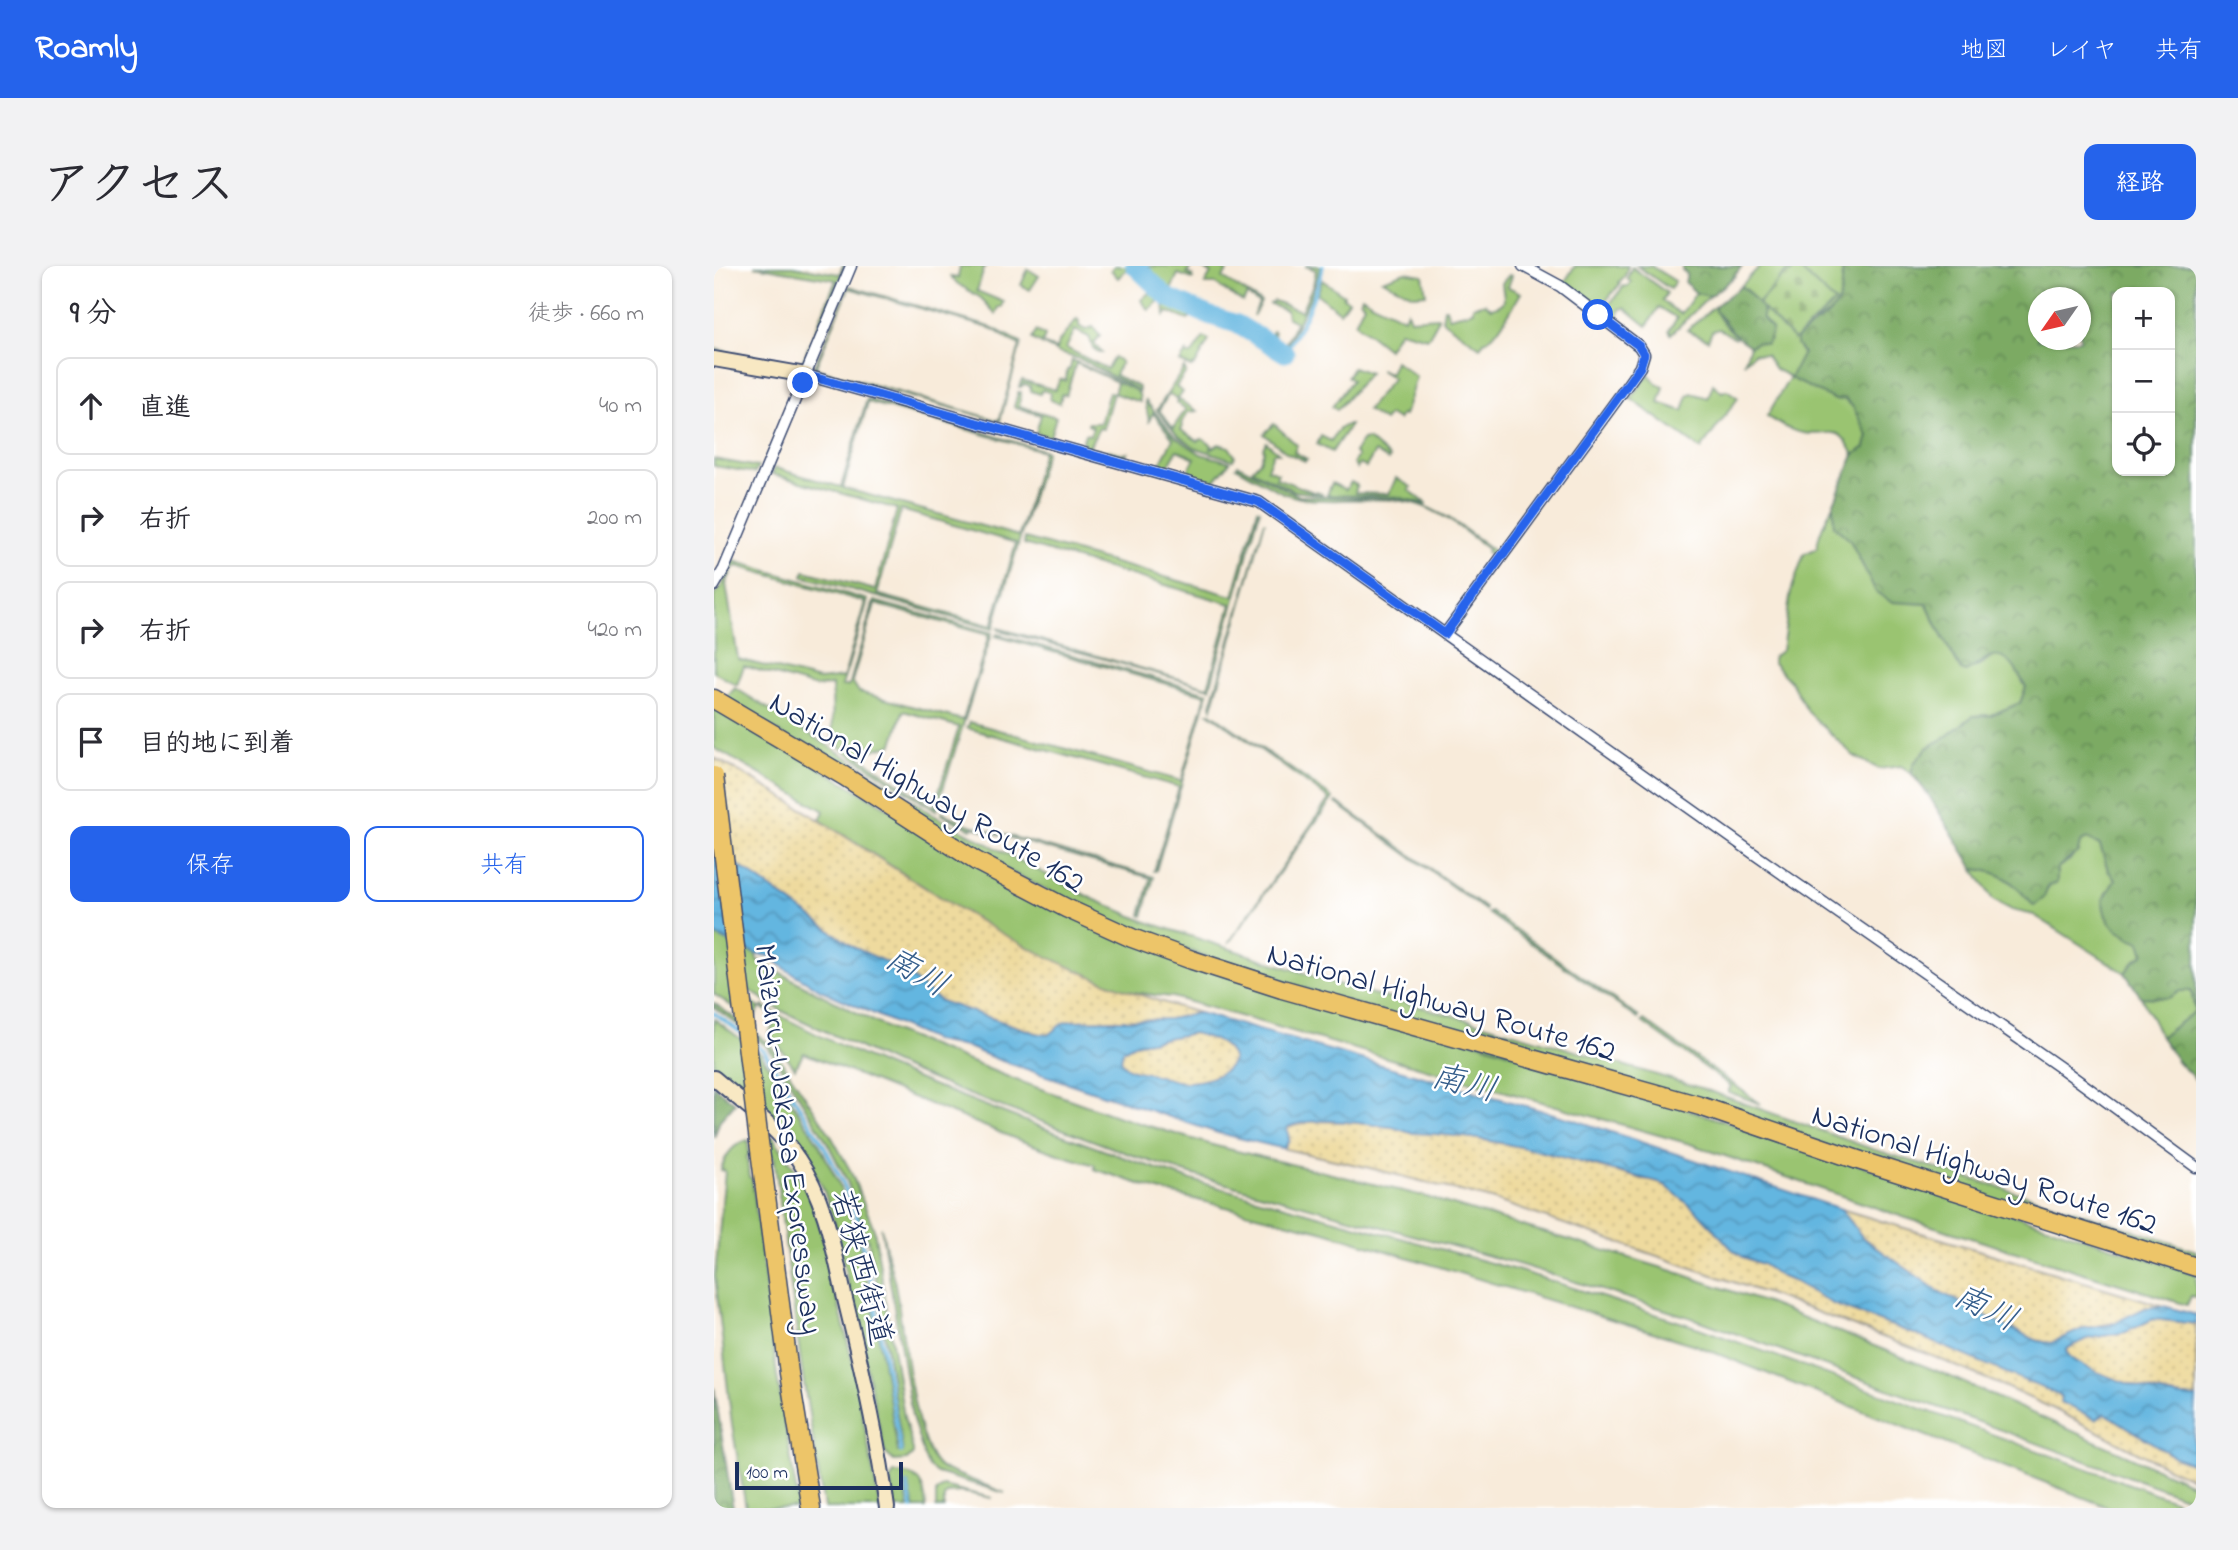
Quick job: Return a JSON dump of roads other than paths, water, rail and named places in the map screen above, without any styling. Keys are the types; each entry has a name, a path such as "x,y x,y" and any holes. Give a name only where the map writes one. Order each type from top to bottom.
{"highway":[{"name":"National Highway Route 162","path":"714,699 832,769 985,866 1066,908 1141,942 1282,989 1700,1106 1861,1161 2196,1267"},
{"name":"Maizuru-Wakasa Expressway","path":"714,776 789,1373 811,1508"}],"street":[{"path":"714,586 724,569 851,266"},
{"path":"1445,634 1621,394 1640,367 1644,354 1639,346 1560,286 1523,266"},
{"path":"714,359 806,375 1259,502 2196,1167"},
{"name":"若狭西街道","path":"714,1078 779,1132 815,1189 828,1226 859,1358 887,1508"}],"water":[{"path":"714,848 855,948 901,969 940,1001 1035,1033 1048,1035 1063,1023 1071,1021 1169,1019 1199,1013 1575,1120 1841,1209 1863,1238 1938,1291 2038,1341 2051,1343 2085,1328 2110,1325 2145,1308 2164,1306 2196,1315 2196,1324 2153,1319 2126,1332 2086,1339 2068,1348 2066,1352 2084,1365 2129,1384 2168,1395 2196,1398 2196,1465 2175,1457 2105,1413 2096,1419 2060,1402 2061,1396 1917,1335 1833,1304 1762,1264 1743,1257 1732,1249 1698,1212 1658,1182 1505,1144 1474,1138 1412,1133 1353,1122 1315,1121 1290,1126 1287,1128 1289,1140 1284,1148 1218,1133 970,1048 935,1041 821,990 769,956 756,954 714,935","holes":["1193,1033 1223,1045 1231,1054 1233,1060 1230,1066 1220,1074 1186,1082 1132,1070 1125,1066 1121,1059 1123,1050 1134,1044"]}],"waterway":[{"path":"1135,266 1167,297 1237,324 1285,353"},
{"path":"1285,353 1307,311 1323,266"},
{"path":"714,1013 740,1032"},
{"path":"754,1043 764,1051 822,1142 857,1218 870,1274 901,1452"},
{"path":"907,1484 912,1508"}],"water label":[{"name":"南川","path":"918,970"},
{"name":"南川","path":"1465,1081"},
{"name":"南川","path":"1987,1306"}]}
